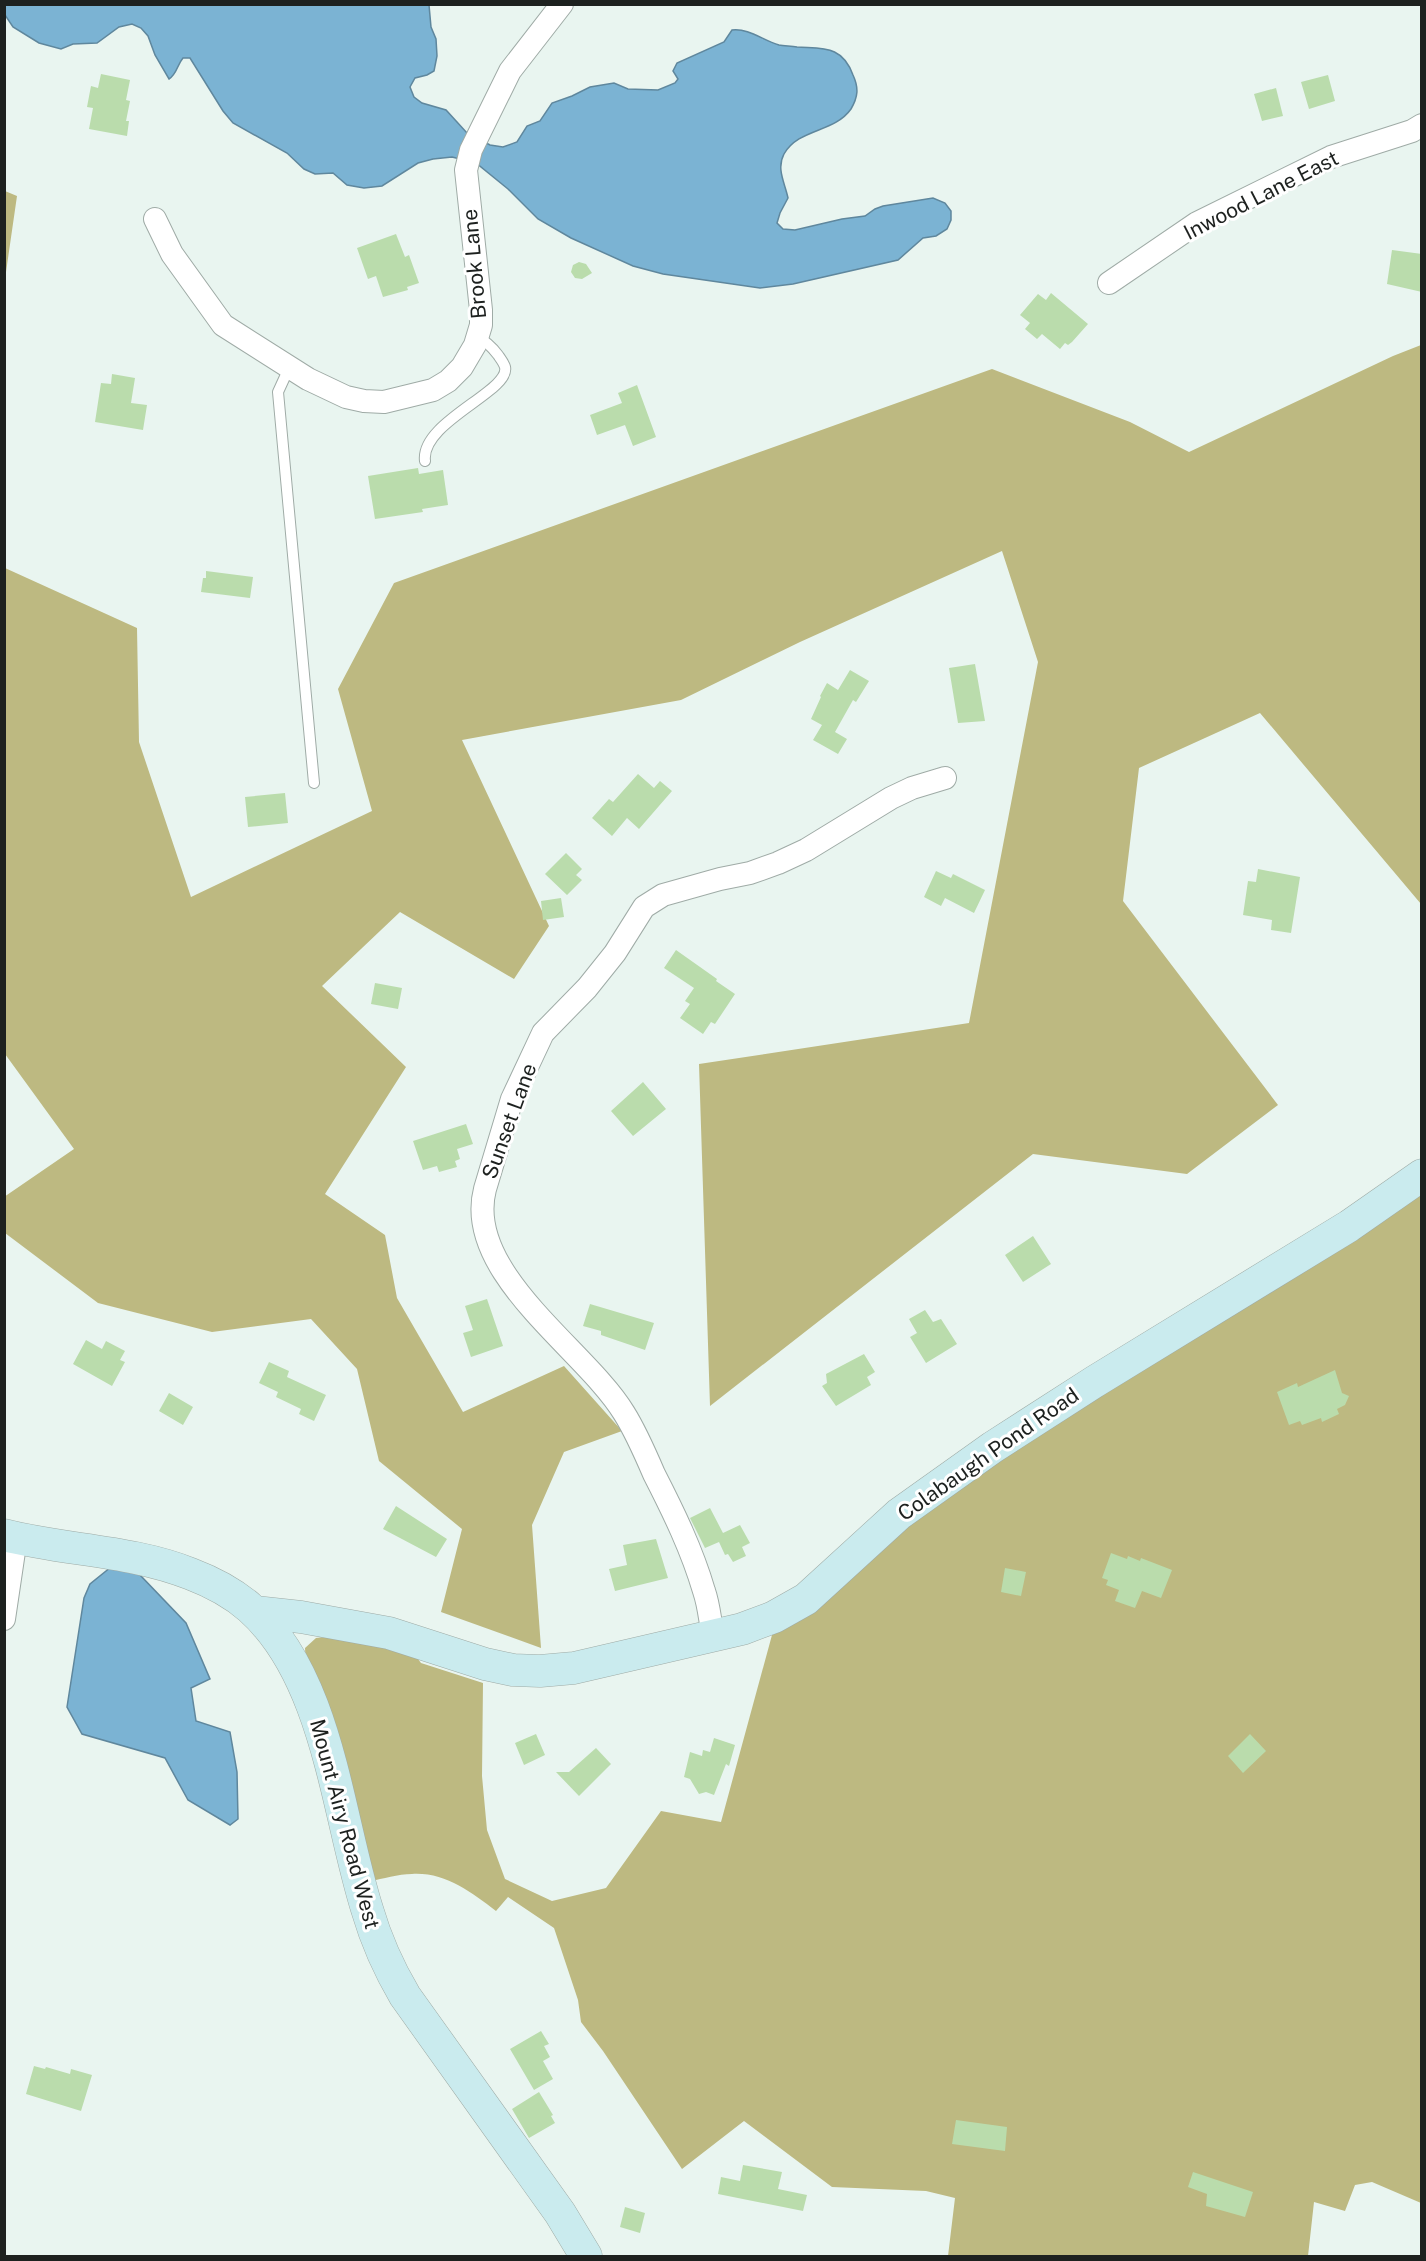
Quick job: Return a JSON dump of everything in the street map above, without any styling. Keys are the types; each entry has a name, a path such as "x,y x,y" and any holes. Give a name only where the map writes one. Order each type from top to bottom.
{"street":[{"name":"Brook Lane","path":"155,219 172,254 223,325 289,368 346,397 364,401 384,402 433,390 448,381 462,367 475,345 482,310 466,170 471,150 510,71 562,4"},
{"name":"Inwood Lane East","path":"1109,283 1197,223 1331,157 1412,131 1422,125"},
{"name":"Sunset Lane","path":"713,1635 705,1592 688,1547 630,1424 613,1397 527,1303 507,1276 486,1233 482,1202 485,1189 512,1098 543,1033 587,988 608,962 644,907 663,895 750,873 778,863 806,850 891,798 912,788 945,778"},
{"name":"Colabaugh Pond Road","path":"255,1612 301,1617 379,1631 444,1649 485,1664 513,1670 540,1671 574,1668 742,1629 774,1617 806,1599 899,1514 967,1465 1094,1382 1348,1226 1422,1175"},
{"name":"Mount Airy Road West","path":"10,1537 113,1552 170,1566 226,1590 255,1612 285,1648 308,1694 321,1731 367,1910 390,1968 405,1996 553,2203 586,2256"},
{"path":"4,1619 10,1537"}],"lane":[{"path":"424,461 427,446 446,423 487,393 504,373 505,367 494,349 477,337"},
{"path":"289,368 278,392 314,783"}],"shaded area":[{"path":"5,191 17,196 5,279"},
{"path":"1421,345 1421,904 1260,713 1139,768 1123,901 1278,1105 1187,1174 1033,1154 710,1406 699,1064 969,1023 1038,662 1002,551 800,642 681,700 462,740 549,926 514,979 400,912 322,986 406,1067 325,1194 385,1235 397,1298 463,1412 564,1366 622,1431 564,1452 532,1525 541,1648 441,1612 462,1529 379,1461 357,1369 311,1319 212,1332 98,1303 5,1233 4,1197 74,1149 5,1054 5,568 137,628 139,742 191,897 372,811 338,689 394,583 992,369 1130,422 1189,452"},
{"path":"1421,1190 1421,2203 1372,2182 1355,2185 1345,2211 1314,2202 1308,2256 948,2256 955,2198 926,2191 832,2187 744,2121 682,2169 581,2022 578,2000 554,1928 508,1897 496,1911 467,1890 436,1876 407,1874 370,1881 306,1666 305,1648 316,1638 340,1635 412,1651 421,1663 483,1683 482,1776 487,1830 505,1879 552,1901 606,1888 661,1811 721,1822 772,1635 788,1625 873,1551 983,1465"}],"water":[{"path":"5,4 429,5 437,56 434,71 415,78 410,87 414,97 422,103 446,110 467,133 490,145 503,147 517,142 527,126 540,121 552,103 590,87 614,83 628,89 658,90 675,83 678,79 673,71 677,63 724,42 732,30 750,33 779,45 823,49 837,53 849,65 856,84 855,100 844,117 798,139 784,154 781,171 788,198 777,223 783,229 795,230 865,216 883,206 933,198 945,203 951,211 951,220 947,229 936,236 923,238 898,260 793,284 760,288 663,274 633,266 571,238 538,219 508,189 476,163 452,157 433,159 418,163 382,186 364,188 347,185 333,173 315,174 304,169 287,153 233,123 190,58 183,58 174,75 169,79 155,55 148,36 141,28 132,24 119,27 97,43 73,44 61,49 39,43 13,27 5,15"},
{"path":"111,1567 139,1574 186,1623 210,1679 191,1688 196,1721 230,1732 237,1772 238,1819 230,1825 188,1800 165,1758 82,1734 67,1707 84,1598 90,1584"}],"building":[{"path":"101,74 130,80 126,100 130,101 126,121 129,121 127,136 89,129 93,108 87,107 91,86 98,88"},
{"path":"1328,75 1335,101 1309,109 1301,82"},
{"path":"1276,88 1283,116 1262,121 1254,94"},
{"path":"396,234 405,257 409,255 419,283 407,287 408,290 383,297 376,276 368,279 357,248"},
{"path":"1392,250 1422,254 1422,292 1387,284"},
{"path":"579,262 586,264 592,273 582,279 575,278 571,272 573,265"},
{"path":"1051,293 1088,324 1072,342 1068,345 1065,343 1060,349 1042,334 1037,339 1025,329 1030,323 1020,315 1038,294 1046,300"},
{"path":"112,374 135,378 131,403 147,405 143,430 95,422 101,383 111,384"},
{"path":"637,385 656,437 633,446 625,425 597,435 590,415 622,403 618,393"},
{"path":"418,468 419,474 443,470 448,505 422,509 423,512 375,519 368,476"},
{"path":"206,571 253,577 250,598 201,592"},
{"path":"975,664 985,721 958,723 949,668"},
{"path":"850,670 869,681 856,702 853,700 835,732 847,739 838,754 813,740 822,725 811,719 827,683 838,690"},
{"path":"638,774 654,788 660,781 672,791 639,829 627,818 612,836 592,818 609,799 613,802"},
{"path":"285,793 288,823 248,827 245,797"},
{"path":"566,853 582,869 576,875 582,880 567,895 545,874"},
{"path":"1258,869 1300,877 1291,933 1271,930 1272,920 1243,915 1248,881 1256,882"},
{"path":"936,871 951,878 953,874 985,890 974,913 945,898 941,906 924,897"},
{"path":"561,898 564,917 543,920 541,901"},
{"path":"676,950 735,994 715,1024 711,1022 703,1034 680,1018 690,1004 685,1001 694,988 664,968"},
{"path":"375,983 402,988 398,1009 371,1004"},
{"path":"643,1082 666,1109 633,1136 611,1111"},
{"path":"466,1124 473,1144 457,1149 460,1159 455,1161 457,1167 439,1172 437,1166 423,1170 413,1141"},
{"path":"1033,1236 1051,1264 1023,1282 1005,1255"},
{"path":"487,1299 503,1346 471,1357 463,1333 473,1330 465,1306"},
{"path":"590,1304 654,1323 645,1350 601,1335 601,1331 583,1326"},
{"path":"925,1310 933,1322 941,1319 957,1344 926,1363 910,1337 917,1333 909,1319"},
{"path":"86,1340 102,1349 106,1341 125,1351 120,1360 125,1362 112,1386 73,1364"},
{"path":"864,1354 875,1372 867,1377 871,1385 836,1406 822,1386 827,1383 826,1374"},
{"path":"269,1362 289,1371 287,1377 326,1395 314,1421 299,1414 301,1409 276,1397 278,1392 259,1383"},
{"path":"1335,1370 1342,1393 1349,1396 1345,1405 1337,1409 1339,1414 1322,1422 1321,1418 1302,1425 1300,1421 1289,1425 1277,1392 1297,1383 1298,1387"},
{"path":"169,1393 193,1407 183,1425 159,1411"},
{"path":"396,1506 447,1539 436,1557 383,1529"},
{"path":"710,1508 723,1533 740,1525 750,1543 742,1547 746,1556 733,1562 728,1554 725,1555 719,1542 705,1548 690,1518"},
{"path":"656,1539 668,1578 615,1591 609,1569 627,1565 623,1545"},
{"path":"1111,1553 1127,1559 1128,1556 1140,1561 1141,1558 1172,1570 1161,1598 1142,1591 1135,1608 1115,1601 1119,1590 1106,1585 1108,1580 1102,1578"},
{"path":"1005,1568 1026,1572 1021,1596 1001,1592"},
{"path":"536,1734 545,1755 524,1765 515,1743"},
{"path":"1250,1734 1266,1751 1243,1773 1228,1756"},
{"path":"714,1738 735,1745 729,1766 726,1764 714,1795 706,1792 699,1794 690,1779 684,1777 690,1752 702,1756 703,1750 710,1752"},
{"path":"596,1748 611,1764 579,1796 556,1772 569,1772"},
{"path":"541,2031 549,2044 544,2046 550,2057 543,2061 553,2079 534,2090 510,2049"},
{"path":"34,2066 70,2074 71,2069 92,2075 81,2111 26,2094"},
{"path":"539,2092 553,2115 551,2116 555,2123 529,2138 512,2109"},
{"path":"956,2120 1007,2127 1005,2151 952,2144"},
{"path":"743,2165 782,2172 778,2189 807,2195 803,2211 718,2194 721,2177 740,2181"},
{"path":"1193,2172 1253,2192 1245,2217 1206,2206 1207,2194 1188,2187"},
{"path":"625,2207 645,2213 640,2233 620,2227"}]}
